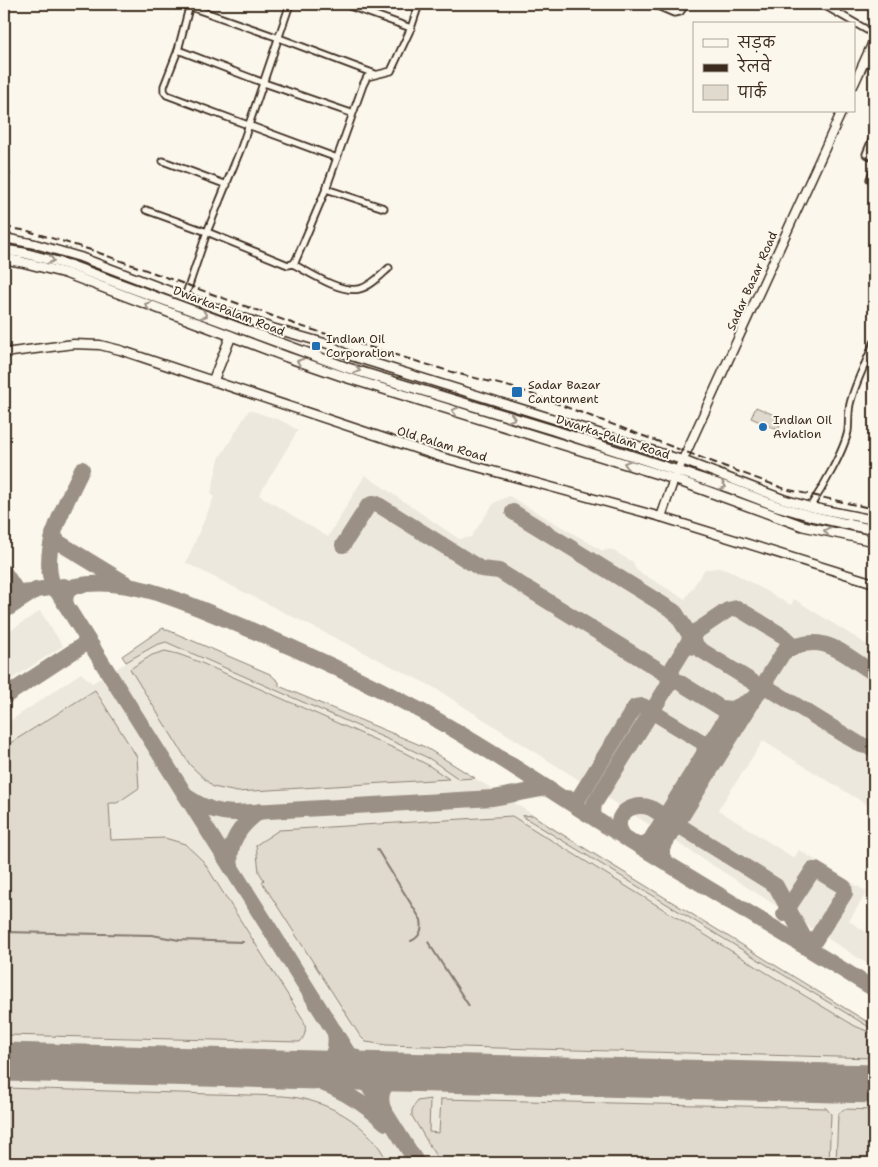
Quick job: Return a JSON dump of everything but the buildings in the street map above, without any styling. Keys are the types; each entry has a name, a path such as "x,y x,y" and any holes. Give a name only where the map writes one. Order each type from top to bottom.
{"main road":[{"name":"Dwarka-Palam Road","path":"4,250 24,253 69,265 348,368 553,430 675,475"},
{"name":"Dwarka-Palam Road","path":"4,259 65,273 346,377 675,475 730,488 810,516 874,530"},
{"path":"213,381 231,336"},
{"path":"675,475 803,526 874,541"}],"street":[{"path":"182,4 376,75"},
{"path":"185,297 207,232 227,185 264,83 290,4"},
{"path":"344,4 411,28"},
{"path":"293,264 326,189 351,113 367,77 391,71 420,4"},
{"path":"653,4 674,13 680,12 686,4"},
{"path":"822,4 853,22"},
{"path":"190,6 178,50 164,86 164,91 167,95 337,158"},
{"path":"856,24 874,34"},
{"path":"856,80 874,40"},
{"path":"178,50 264,83 351,113"},
{"name":"Sadar Bazar Road","path":"661,517 675,475 842,112"},
{"path":"874,135 866,154 874,157"},
{"path":"163,161 227,185"},
{"path":"874,169 870,179 874,180"},
{"path":"326,189 384,208"},
{"path":"146,210 207,232 288,265 293,264 327,282 346,288 359,289 366,286 389,268"},
{"path":"4,238 35,244 80,257 272,328 328,344 348,355 682,460 783,499 810,507 874,520"},
{"path":"810,507 844,442 848,430 850,406 859,377 874,343"},
{"name":"Old Palam Road","path":"4,353 74,344 100,345 120,350 441,456 661,517 874,583"}],"shaded area":[{"path":"249,410 280,420 298,430 259,495 328,537 365,475 459,539 471,537 494,503 509,496 603,551 610,549 633,562 636,570 685,599 705,569 719,568 732,572 791,605 794,599 874,649 874,809 763,741 718,810 794,858 799,850 867,892 849,921 874,937 874,968 433,687 186,563 214,497 211,493 219,459"},
{"path":"40,611 63,646 4,684 4,635"},
{"path":"163,628 270,674 279,682 279,686 425,747 728,937 869,1022 874,1022 874,1163 4,1163 4,725 81,673 92,683 126,663 122,656"}],"green space":[{"path":"756,407 783,419 778,430 751,418"},
{"path":"163,628 270,674 279,682 279,686 425,747 475,778 459,779 430,759 412,750 166,642 156,645 126,662 122,656"},
{"path":"165,651 197,661 405,753 449,779 237,792 213,787 190,765 130,669 152,655"},
{"path":"95,690 137,757 139,788 117,803 109,803 111,840 165,838 185,844 203,861 303,1019 305,1031 304,1037 300,1042 4,1035 4,747"},
{"path":"533,815 874,1026 874,1030 522,816"},
{"path":"512,816 855,1026 874,1034 874,1058 386,1045 366,1042 360,1036 262,882 264,880 259,872 256,845 279,830"},
{"path":"4,1088 299,1098 330,1108 358,1125 370,1136 388,1163 4,1163"},
{"path":"430,1099 429,1132 439,1133 441,1099 826,1108 831,1114 829,1163 440,1163 412,1116 412,1110 417,1101"},
{"path":"844,1109 874,1110 874,1163 836,1163 838,1114"}],"waterway":[{"path":"377,849 421,920 422,927 420,933 411,941"},
{"path":"4,932 152,935 179,940 243,942"},
{"path":"428,942 469,1006"}],"taxiway":[{"path":"82,469 52,539 49,569 52,583 417,1163"},
{"path":"343,545 368,506 377,504 481,569 499,571 721,708 732,709"},
{"path":"513,512 675,612 698,648"},
{"path":"53,534 58,542 127,584"},
{"path":"4,572 18,593 32,592"},
{"path":"66,605 65,599 67,594 75,586 115,584 135,587 195,606 328,664 398,699 473,741 626,838 874,989"},
{"path":"4,611 36,590 64,586"},
{"path":"596,819 593,813 594,804 667,687 673,667 694,633 728,610 737,608 785,637 789,641 788,645 755,698 731,710 650,841 642,845 635,843"},
{"path":"784,652 810,643 821,644 841,652 874,673"},
{"path":"4,697 83,645 88,644 93,647"},
{"path":"687,646 696,647 756,684 768,688 861,745 874,748"},
{"path":"666,862 662,857 662,848 755,698"},
{"path":"564,798 576,799 580,796 635,707 643,706 702,742 705,747 704,753"},
{"path":"189,798 210,809 235,813 493,798 547,788"},
{"path":"625,838 620,831 619,824 624,812 636,806 651,808 776,886 809,947"},
{"path":"231,867 230,858 233,842 241,828 260,811"},
{"path":"784,914 813,870 844,887 845,893 812,945 814,951"},
{"path":"310,1071 328,1061 332,1056 336,1039 335,1032"},
{"path":"354,1056 372,1068 392,1072"},
{"path":"270,1070 302,1076 332,1087 360,1102 386,1123"},
{"path":"383,1109 381,1102 383,1089 391,1080 409,1072"}],"runway":[{"path":"4,1062 874,1084"}],"railway":[{"path":"4,227 28,231 91,250 300,326 452,372 518,389 785,489 874,509"}],"place":[{"name":"Indian Oil Corporation","path":"316,346"},
{"name":"Sadar Bazar Cantonment","path":"517,392"},
{"name":"Indian Oil Aviation","path":"763,427"}]}
